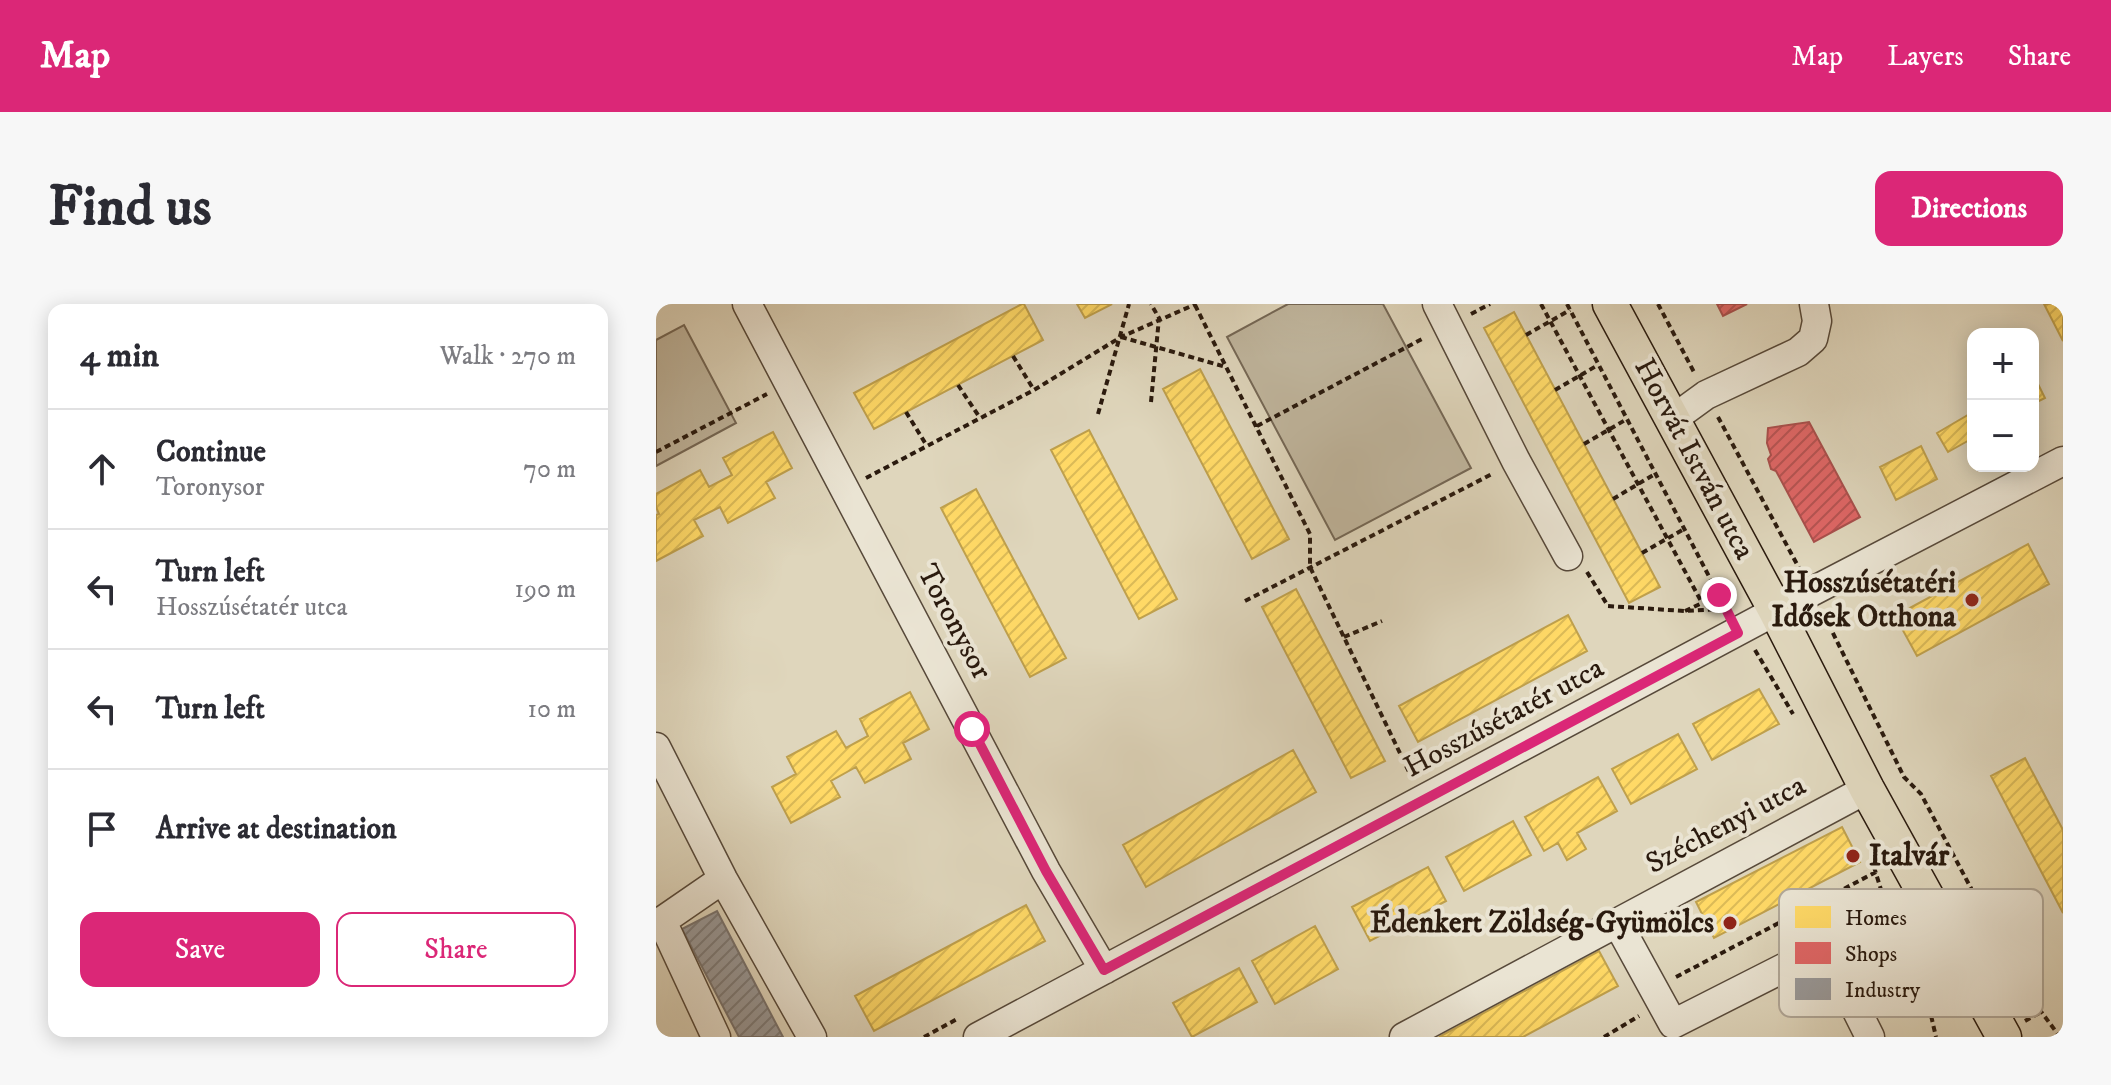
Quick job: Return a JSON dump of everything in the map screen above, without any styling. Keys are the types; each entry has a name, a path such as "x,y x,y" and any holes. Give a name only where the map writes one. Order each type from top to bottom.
{"main road":[{"name":"Horvát István utca","path":"1610,304 1922,889"},
{"path":"1972,1037 1974,1017"},
{"name":"Horvát István utca","path":"1993,1017 2004,1037"}],"street":[{"name":"Toronysor","path":"747,304 1046,871 1104,970"},
{"path":"1673,419 1706,395 1798,352 1813,339 1817,321 1814,304"},
{"path":"1442,314 1516,461 1575,561"},
{"name":"Hosszúsétatér utca","path":"978,1037 1732,621 1776,611 2063,461"},
{"path":"656,747 723,879 812,1037"},
{"name":"Széchenyi utca","path":"1404,1037 1867,789"},
{"path":"716,1037 659,922 723,879"},
{"path":"1617,922 1673,1024 1779,970"},
{"path":"1860,1017 1870,1037"}],"path":[{"path":"1098,414 1129,304"},
{"path":"1151,304 1159,318 1151,402"},
{"path":"844,490 1034,390 1121,337 1195,304 1310,534 1310,567 1412,778"},
{"path":"1257,426 1442,314 1490,304"},
{"path":"1541,304 1702,603"},
{"path":"1658,304 1811,592 1904,777 1921,794 1971,889"},
{"path":"1526,335 1569,307 1732,621"},
{"path":"1121,337 1226,367"},
{"path":"1013,356 1034,390"},
{"path":"1555,390 1599,365"},
{"path":"958,385 980,418"},
{"path":"656,452 773,391"},
{"path":"906,412 927,446"},
{"path":"1584,444 1627,419"},
{"path":"1245,601 1516,461"},
{"path":"1613,499 1655,474"},
{"path":"1642,553 1684,529"},
{"path":"1575,561 1608,606 1685,611 1732,621"},
{"path":"1685,611 1719,595"},
{"path":"1343,638 1382,621"},
{"path":"1376,702 1382,699"},
{"path":"1846,889 1876,872"},
{"path":"1604,1037 1658,996 1779,927"},
{"path":"2043,1014 2060,1037"}],"shaded area":[{"path":"1288,304 1383,304 1471,468 1335,540 1227,337"},
{"path":"684,325 736,423 656,466 656,340"}],"building: Homes":[{"path":"1022,304 1043,340 874,429 854,393"},
{"path":"1077,304 1112,304 1085,318"},
{"path":"2044,304 2063,304 2063,341"},
{"path":"1514,312 1660,587 1629,603 1484,328"},
{"path":"1200,369 1289,539 1252,559 1163,389"},
{"path":"2039,386 2045,398 2039,401"},
{"path":"1967,416 1967,441 1948,452 1937,433"},
{"path":"1089,430 1177,599 1139,619 1051,450"},
{"path":"773,432 792,468 766,482 775,498 728,523 720,507 694,520 703,536 656,561 656,515 659,514 656,494 700,470 709,487 732,475 723,458"},
{"path":"1921,446 1937,479 1896,500 1880,467"},
{"path":"976,489 1066,658 1030,677 941,508"},
{"name":"Hosszúsétatéri Idősek Otthona","path":"2028,544 2049,584 1917,656 1895,616"},
{"path":"1296,589 1385,761 1351,778 1262,607"},
{"path":"1568,615 1587,651 1418,742 1399,706"},
{"path":"1759,689 1779,724 1712,760 1693,724"},
{"path":"910,692 929,729 903,743 911,759 865,783 856,767 831,781 840,797 791,823 772,787 796,774 787,757 836,731 846,748 868,736 860,719"},
{"path":"1678,734 1697,769 1631,804 1612,769"},
{"path":"1293,750 1316,792 1146,887 1123,845"},
{"path":"2025,758 2063,830 2063,913 1991,776"},
{"path":"1598,777 1617,811 1577,833 1586,849 1567,860 1558,843 1544,851 1525,817"},
{"path":"1513,821 1531,855 1464,891 1446,857"},
{"path":"1842,827 1860,862 1808,889 1779,889 1779,904 1714,938 1696,902"},
{"path":"1428,867 1446,901 1370,941 1352,907"},
{"path":"1026,905 1045,941 874,1031 855,996"},
{"path":"1315,926 1338,969 1275,1004 1252,961"},
{"path":"1599,951 1618,986 1523,1037 1439,1037"},
{"path":"1239,968 1257,1002 1192,1037 1173,1003"}],"building: Shops":[{"path":"1717,304 1747,304 1723,316"},
{"path":"1809,422 1860,517 1814,542 1776,471 1771,469 1767,443 1768,428"}],"building: Industry":[{"path":"717,911 783,1037 739,1037 682,929"}],"place":[{"name":"Hosszúsétatéri Idősek Otthona","path":"1972,600"},
{"name":"Italvár","path":"1853,856"},
{"name":"Édenkert Zöldség-Gyümölcs","path":"1730,923"}],"route":[{"path":"972,729 1046,871 1104,970 1738,633 1719,595"}]}
